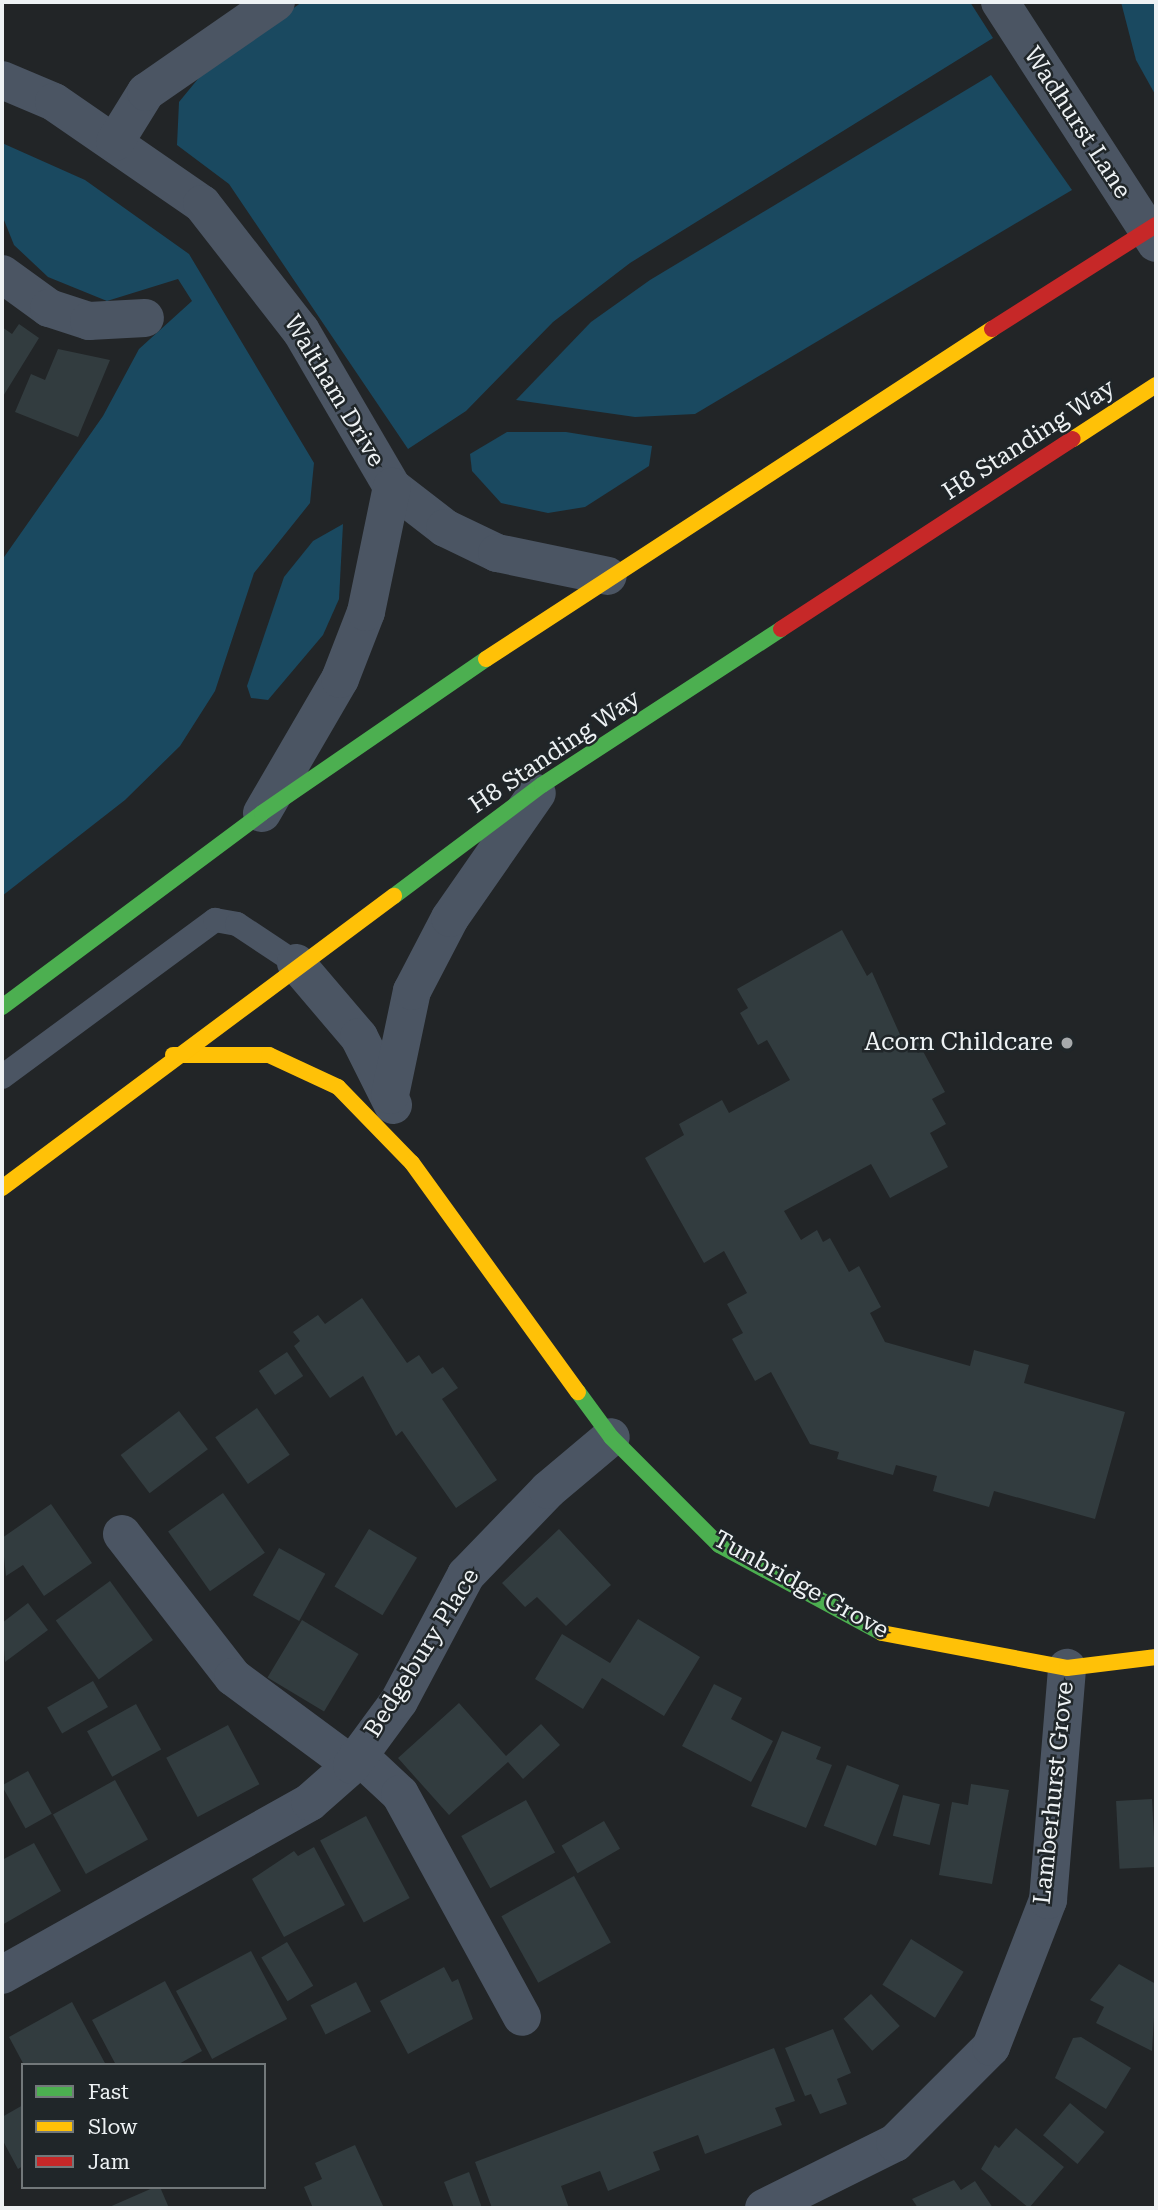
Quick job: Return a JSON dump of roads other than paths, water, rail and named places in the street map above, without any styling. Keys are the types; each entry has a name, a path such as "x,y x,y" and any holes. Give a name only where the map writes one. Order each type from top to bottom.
{"main road":[{"path":"2,1007 262,813 608,576 1156,225"},
{"name":"H8 Standing Way","path":"2,1188 296,963 542,785 1156,385"},
{"name":"Tunbridge Grove","path":"173,1055 269,1055 338,1087 412,1163 611,1437 719,1545 891,1638 1067,1668 1156,1657"}],"street":[{"path":"115,142 146,92 276,2"},
{"name":"Wadhurst Lane","path":"1000,2 1156,243"},
{"name":"Waltham Drive","path":"2,80 54,102 202,204 235,241 301,331 392,487 366,612 340,679 262,813"},
{"path":"2,274 49,308 89,321 145,318"},
{"path":"392,487 444,528 497,553 608,576"},
{"path":"390,1095 412,991 450,918 542,785"},
{"name":"Tunbridge Grove","path":"296,963 359,1037 390,1095 412,1163"},
{"name":"Bedgebury Place","path":"2,1975 267,1831 355,1760 399,1701 466,1575 548,1490 611,1437"},
{"path":"122,1534 233,1677 400,1794 522,2017"},
{"name":"Lamberhurst Grove","path":"764,2208 895,2143 991,2047 1048,1900 1067,1668"}],"lane":[{"path":"2,1077 215,919 237,924 296,963"}],"place":[{"name":"Acorn Childcare","path":"1067,1043"}]}
